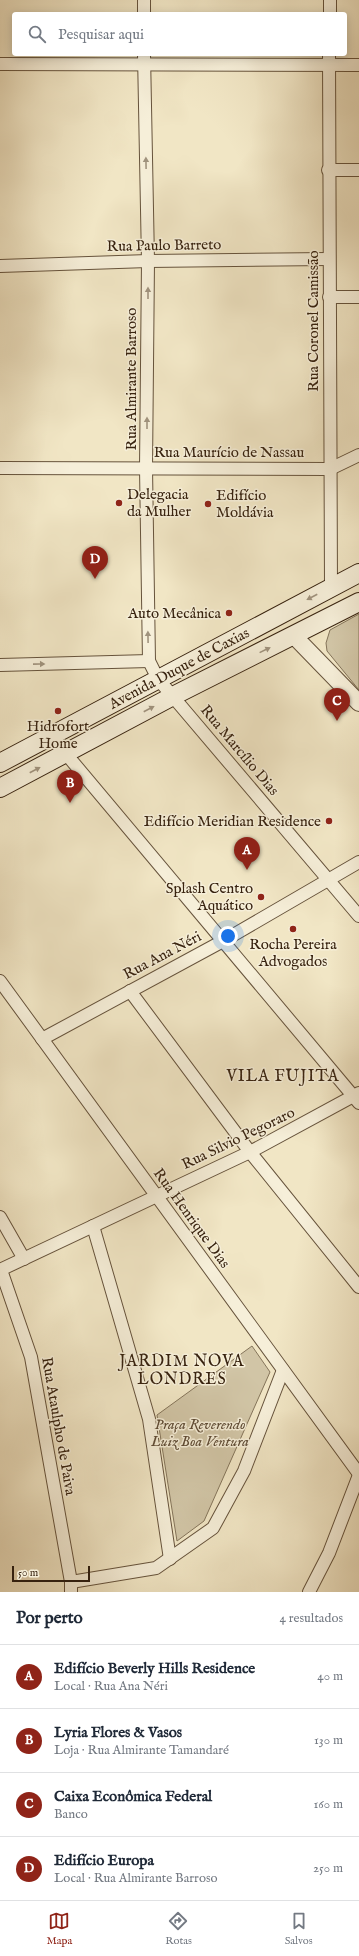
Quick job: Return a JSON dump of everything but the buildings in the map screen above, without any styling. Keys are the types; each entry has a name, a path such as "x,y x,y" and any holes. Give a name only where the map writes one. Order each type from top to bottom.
{"main road":[{"name":"Avenida Duque de Caxias","path":"8,759 331,587 358,576"},
{"name":"Avenida Duque de Caxias","path":"0,787 173,696 359,602"},
{"path":"214,649 224,671"},
{"path":"0,787 12,778 16,771 8,759"}],"street":[{"path":"144,0 144,12"},
{"path":"330,0 330,12"},
{"path":"0,64 144,59 328,59 359,65"},
{"name":"Rua Almirante Barroso","path":"144,59 148,261 146,468 149,661 158,679 173,696"},
{"name":"Rua Coronel Camissão","path":"328,59 331,587"},
{"path":"328,170 359,170"},
{"name":"Rua Paulo Barreto","path":"0,266 148,261 328,259"},
{"path":"329,297 359,297"},
{"name":"Rua Maurício de Nassau","path":"0,468 330,469 359,455"},
{"path":"294,636 359,703"},
{"path":"0,665 149,661"},
{"name":"Rua Marcílio Dias","path":"173,696 359,916"},
{"path":"50,736 357,1097"},
{"name":"Rua Ana Néri","path":"42,1039 223,941 359,862"},
{"name":"Rua Henrique Dias","path":"0,980 155,1196 359,1474"},
{"path":"130,991 250,1152 359,1287"},
{"name":"Rua Silvio Pegoraro","path":"0,1270 250,1152 357,1097"},
{"path":"0,1217 24,1259"},
{"path":"93,1226 149,1419 170,1559"},
{"name":"Rua Ataulpho de Paiva","path":"0,1270 31,1357 71,1587"},
{"path":"71,1587 156,1568 213,1528 244,1472 283,1370"},
{"path":"309,1592 329,1553 359,1474"}],"green space":[{"path":"359,614 359,690 327,651 326,643 330,630"},
{"name":"Praça Reverendo Luiz Boa Ventura","path":"252,1346 270,1372 204,1521 177,1541 157,1415"}],"place":[{"name":"Delegacia da Mulher","path":"119,503"},
{"name":"Edifício Moldávia","path":"208,504"},
{"name":"Edifício Europa","path":"95,579"},
{"name":"Auto Mecânica","path":"229,613"},
{"name":"Hidrofort Home","path":"58,711"},
{"name":"Caixa Econômica Federal","path":"337,721"},
{"name":"Lyria Flores & Vasos","path":"70,803"},
{"name":"Edifício Meridian Residence","path":"329,821"},
{"name":"Edifício Beverly Hills Residence","path":"247,870"},
{"name":"Splash Centro Aquático","path":"261,897"},
{"name":"Rocha Pereira Advogados","path":"293,929"}],"district":[{"name":"VILA FUJITA","path":"283,1075"},
{"name":"JARDIM NOVA LONDRES","path":"182,1369"}]}
